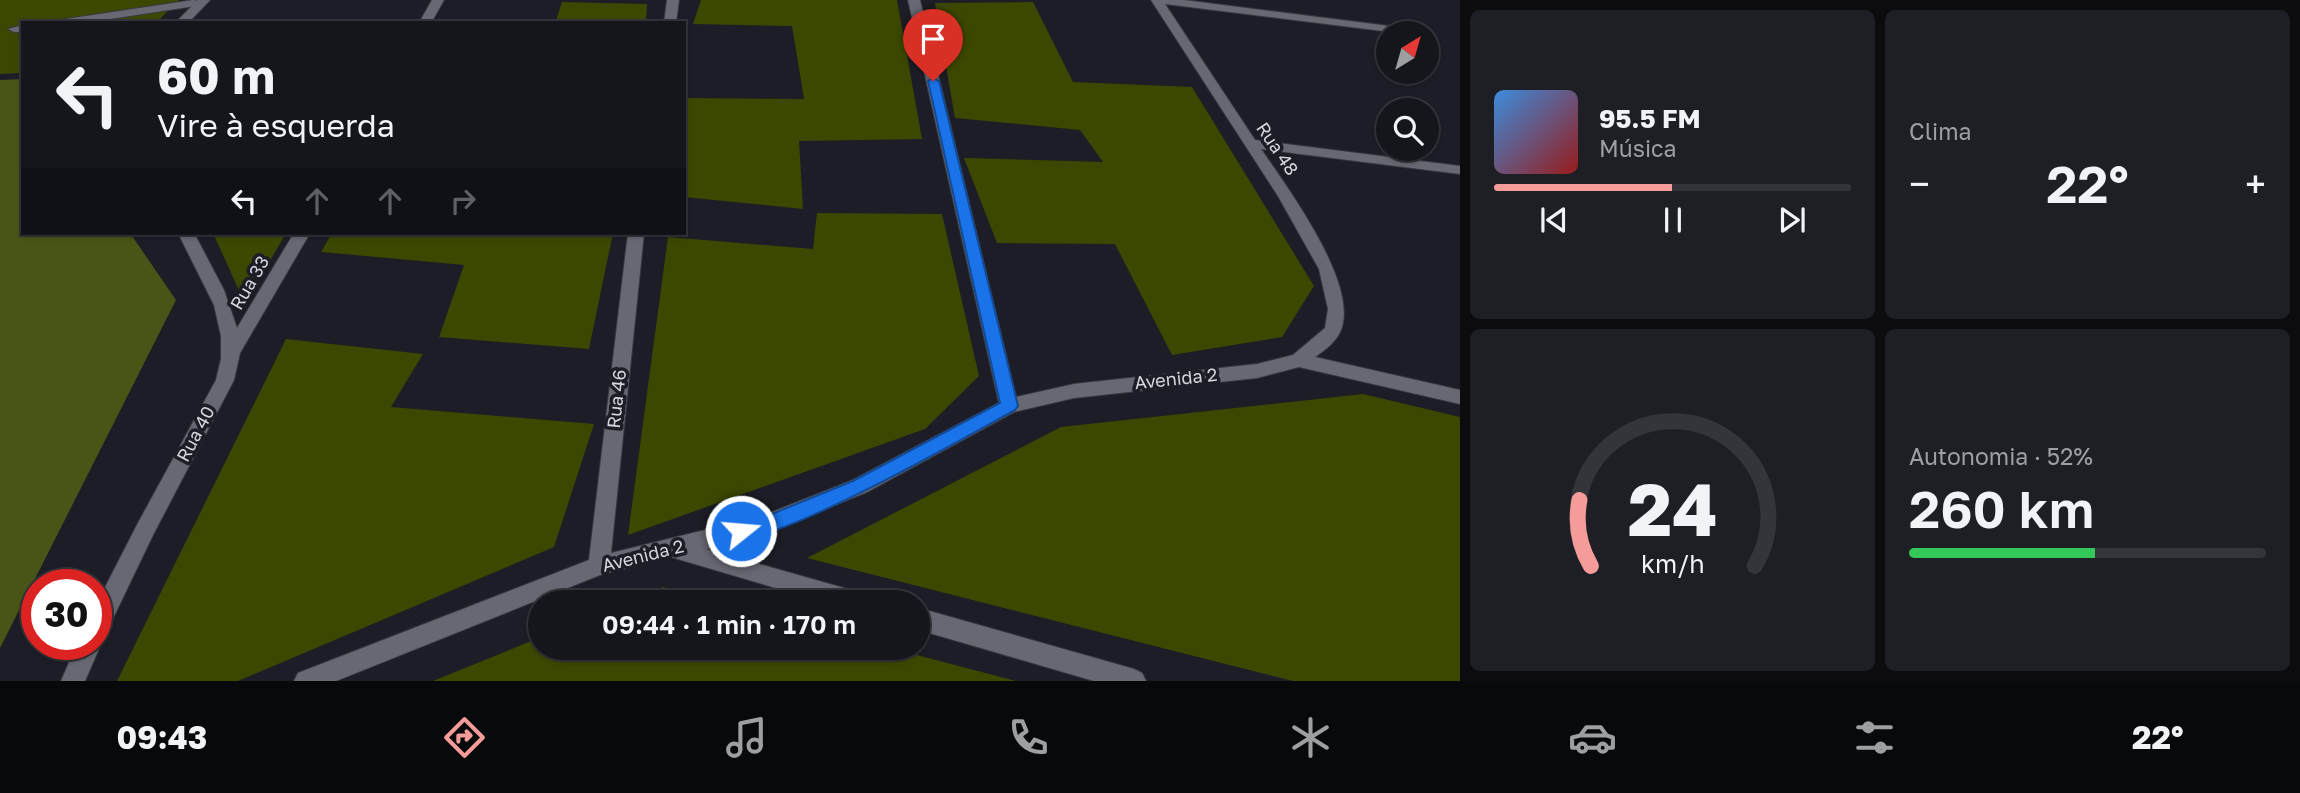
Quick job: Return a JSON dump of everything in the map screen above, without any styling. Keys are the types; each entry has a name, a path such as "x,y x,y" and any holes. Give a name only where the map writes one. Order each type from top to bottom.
{"street":[{"path":"426,21 438,0"},
{"path":"670,21 673,0"},
{"path":"914,0 1009,406"},
{"path":"1157,0 1376,27"},
{"name":"Rua 48","path":"1157,0 1285,196 1327,269 1336,309 1333,330"},
{"path":"72,21 203,1"},
{"path":"183,21 203,1"},
{"path":"1250,143 1460,170"},
{"name":"Rua 40","path":"112,596 225,380 231,353 229,327 222,306 187,235"},
{"name":"Rua 33","path":"231,353 301,235"},
{"name":"Rua 46","path":"599,566 636,235"},
{"name":"Avenida 2","path":"306,681 599,566 764,526 859,486 1009,406 1074,391 1257,371 1299,360 1333,330"},
{"path":"1299,360 1460,397"},
{"path":"671,548 816,590"},
{"path":"930,623 1134,681"},
{"path":"73,681 82,660"}],"green space":[{"path":"0,0 179,0 158,21 21,21 21,73 0,74"},
{"path":"701,0 897,0 922,139 799,141 803,209 686,197 686,98 804,99 792,26 693,24"},
{"path":"562,2 647,4 646,21 556,21"},
{"path":"1033,2 1073,82 1192,87 1314,286 1282,337 1172,355 1115,244 997,243 964,158 1103,162 1080,130 955,118 935,3"},
{"path":"21,79 21,235 131,235 176,300 40,569 21,569 21,606 0,648 0,80"},
{"path":"817,213 942,214 979,376 925,429 628,535 668,237 813,249"},
{"path":"214,235 285,235 245,304"},
{"path":"331,235 613,235 589,349 439,337 464,265 321,252"},
{"path":"286,339 423,354 391,407 594,424 554,547 238,681 117,681"},
{"path":"1363,394 1460,417 1460,681 1293,681 807,558 1061,427"},
{"path":"528,642 528,660 930,658 1016,681 433,681"}],"route":[{"path":"741,531 764,526 859,486 1009,406 933,81"}]}
